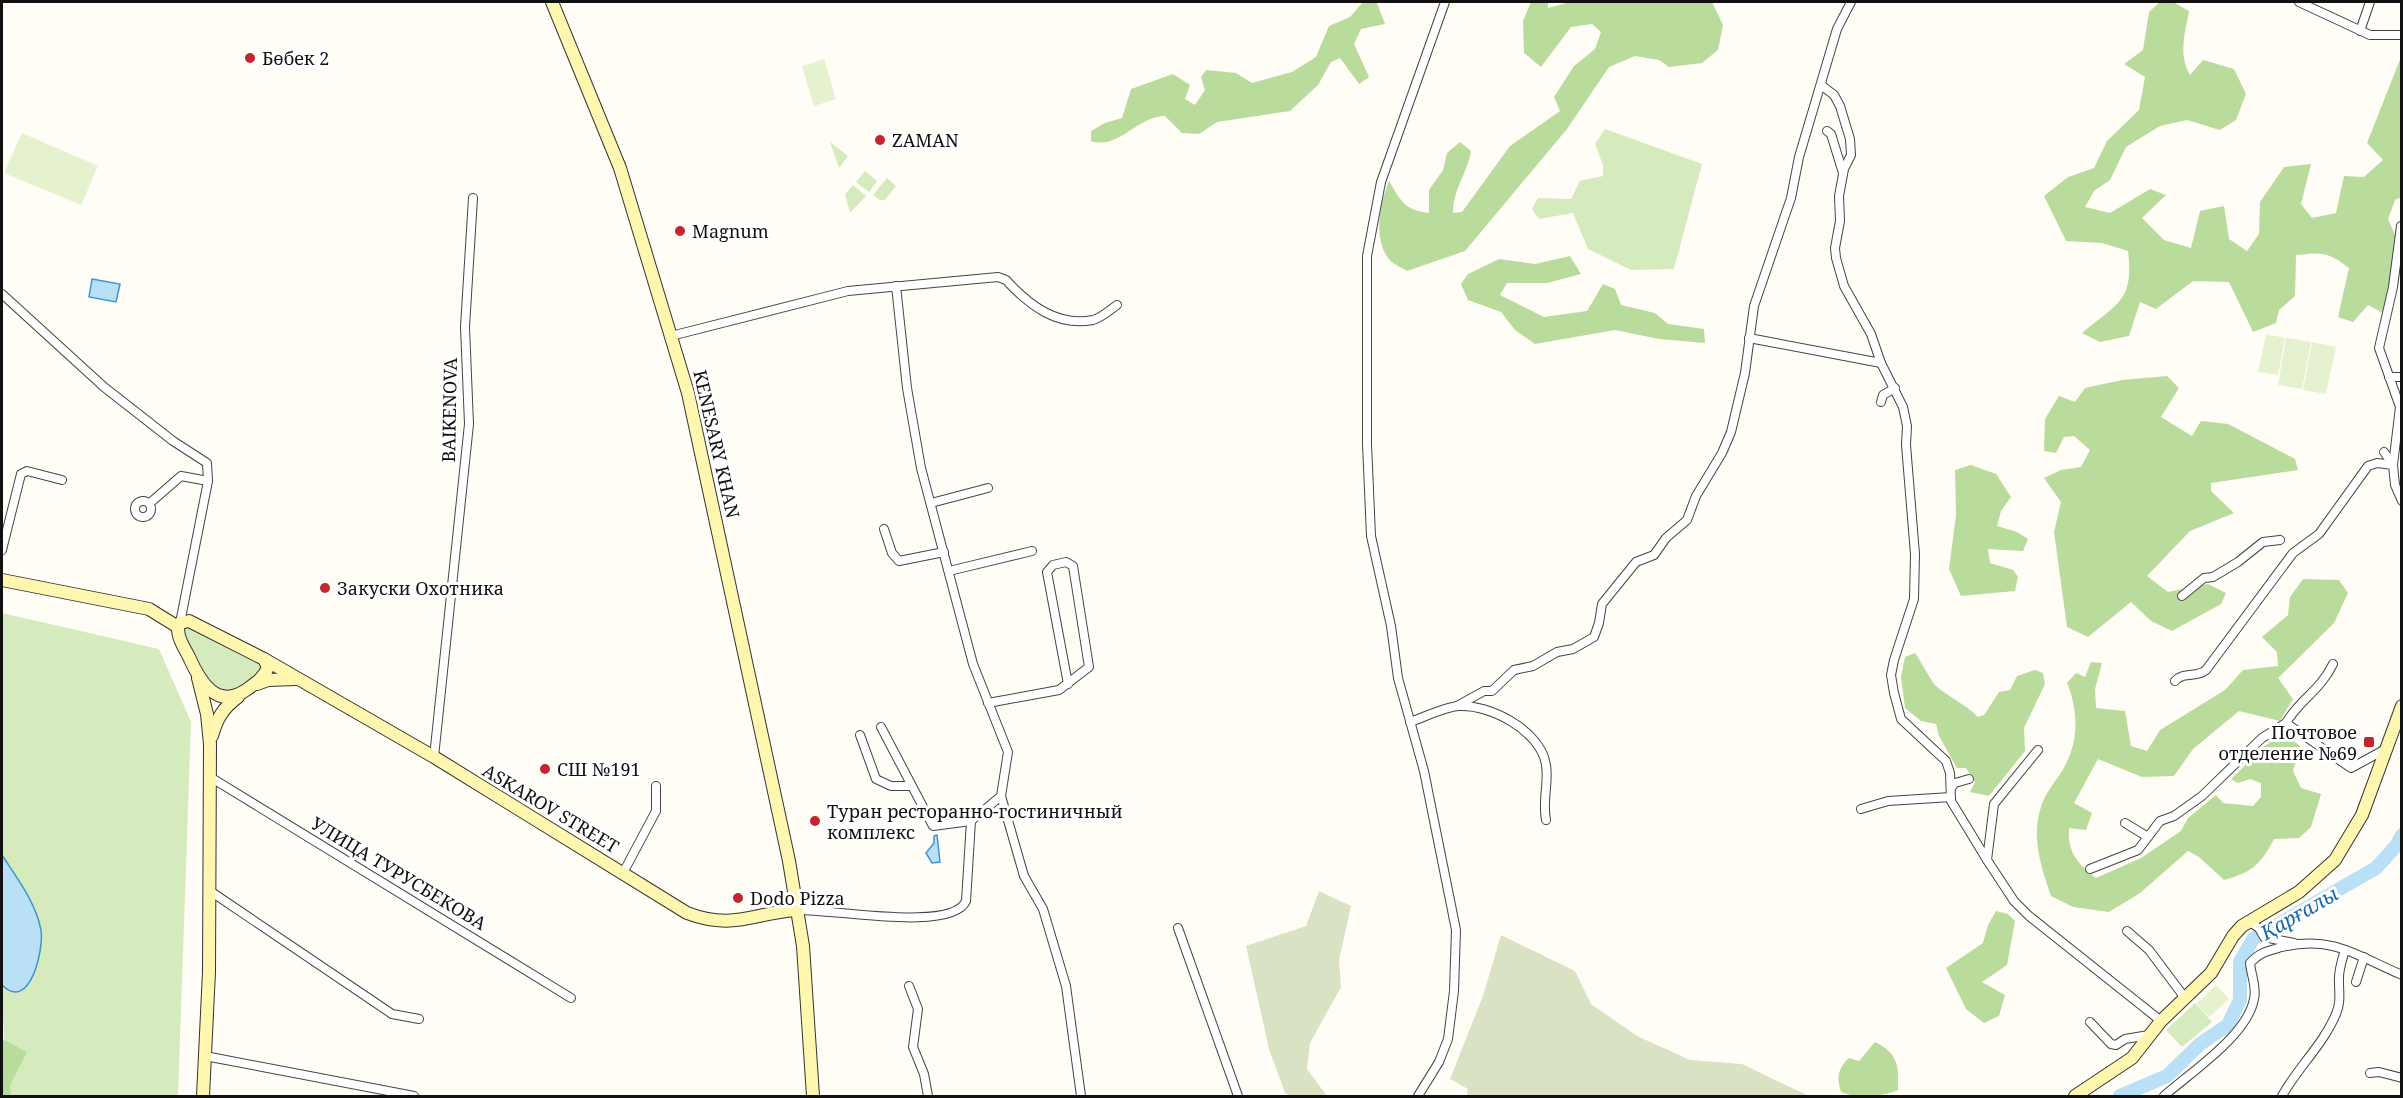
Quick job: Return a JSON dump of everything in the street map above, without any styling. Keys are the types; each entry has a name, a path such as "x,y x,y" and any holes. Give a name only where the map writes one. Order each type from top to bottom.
{"street":[{"name":"KENESARY KHAN","path":"552,2 620,168 688,393 789,861 795,910 803,946 813,1096"},
{"path":"1418,1096 1440,1062 1448,1039 1457,949 1456,930 1424,771 1398,678 1390,626 1371,536 1367,444 1367,256 1381,182 1445,2"},
{"path":"1410,722 1457,706 1484,691 1492,691 1514,670 1533,666 1557,652 1573,649 1594,637 1602,604 1636,562 1654,555 1666,538 1687,520 1695,496 1722,453 1731,432 1745,372 1754,306 1791,198 1837,29 1851,2"},
{"path":"2299,2 2370,35 2402,34"},
{"path":"2360,31 2370,2"},
{"path":"1821,85 1833,95 1846,122 1851,155 1839,196 1840,221 1834,248 1836,258 1844,286 1871,334 1881,363 1904,407 1907,426 1916,582 1914,599 1894,660 1893,684 1901,719 1946,761 1951,793 1987,860 2014,901 2029,916 2161,1021"},
{"path":"1827,131 1831,134 1844,174"},
{"name":"BAIKENOVA","path":"434,757 469,424 465,327 473,198"},
{"path":"2401,226 2393,287 2379,348 2389,377 2397,391 2400,406 2393,465 2395,485 2402,501"},
{"path":"671,336 848,291 998,278 1005,280 1041,312 1065,320 1094,320 1117,305"},
{"path":"896,286 915,440 973,664 1008,752 1001,796 1024,876 1043,909 1066,986 1081,1096"},
{"path":"2,294 104,387 173,441 206,461 208,481 178,633 198,678 210,744 210,891 203,1096"},
{"path":"1749,338 1881,363"},
{"path":"2389,377 2402,377"},
{"path":"1881,402 1883,395 1895,388"},
{"path":"2384,452 2393,465"},
{"path":"2175,681 2182,676 2200,675 2206,670 2253,603 2297,549 2319,534 2368,466 2377,463 2393,465"},
{"path":"2,550 21,474 27,471 62,480"},
{"path":"150,504 181,476 208,481"},
{"path":"931,503 988,488"},
{"path":"884,529 892,553 898,561 944,552"},
{"path":"2270,535 2297,549"},
{"path":"2182,596 2204,578 2214,577 2238,562 2263,542 2280,540"},
{"path":"949,571 1032,551"},
{"path":"988,703 1059,690 1068,684 1089,667 1073,566 1066,562 1053,565 1047,572 1068,684"},
{"name":"ASKAROV STREET","path":"2,580 149,609 179,625 189,621 264,659 434,757 687,913 709,921 728,922 795,910"},
{"path":"210,744 216,720 226,706 264,676 268,667 264,659"},
{"path":"2090,869 2131,854 2142,846 2160,821 2174,816 2202,796 2262,738 2286,723 2302,702 2314,693 2333,664"},
{"path":"198,678 208,690 223,698 238,696 268,680 287,678 300,680"},
{"path":"1457,706 1471,706 1491,712 1521,728 1537,744 1546,764 1543,806 1546,820"},
{"path":"2075,1096 2132,1058 2161,1021 2211,973 2233,936 2248,921 2299,892 2335,860 2362,815 2402,706"},
{"path":"2286,723 2351,768 2384,750"},
{"path":"881,727 933,826 971,821 1001,796"},
{"path":"860,735 876,779 891,786 910,786"},
{"path":"1987,860 1994,804 2038,750"},
{"name":"УЛИЦА ТУРУСБЕКОВА","path":"210,777 571,998"},
{"path":"1951,793 1955,783 1968,779"},
{"path":"623,873 656,812 656,786"},
{"path":"1861,809 1888,801 1951,793"},
{"path":"795,910 899,917 945,916 954,913 964,907 966,901 971,821"},
{"path":"2125,823 2148,837"},
{"path":"210,891 392,1014 419,1019"},
{"path":"2248,921 2259,928 2264,937 2298,944"},
{"path":"1178,928 1238,1096"},
{"path":"2127,932 2149,950 2185,998"},
{"path":"2164,1096 2227,1042 2243,1024 2254,1001 2255,987 2250,963 2263,951 2298,944 2329,944 2402,975"},
{"path":"2282,1096 2319,1045 2337,1012 2341,999 2338,980 2346,950"},
{"path":"2356,982 2364,957"},
{"path":"909,986 918,1009 913,1047 924,1074 928,1096"},
{"path":"2090,1022 2110,1044 2116,1045 2126,1040 2150,1035"},
{"path":"205,1056 414,1096"},
{"path":"2370,1072 2402,1078"}],"green space":[{"path":"1363,2 1377,3 1385,24 1361,29 1354,44 1369,77 1359,84 1340,58 1331,62 1318,85 1290,111 1217,122 1199,134 1182,133 1165,116 1155,117 1110,141 1101,143 1091,141 1091,131 1105,123 1122,118 1131,89 1173,74 1190,85 1185,99 1195,105 1205,90 1201,77 1206,70 1236,73 1252,83 1292,72 1316,57 1329,26 1350,17"},
{"path":"1531,2 1548,2 1548,8 1570,2 1712,2 1723,25 1718,50 1702,63 1669,67 1659,60 1635,56 1609,67 1567,129 1465,251 1407,271 1394,264 1383,250 1379,230 1383,199 1389,181 1409,207 1429,213 1429,190 1443,170 1447,153 1460,142 1471,151 1454,204 1453,213 1462,212 1510,146 1560,111 1554,97 1574,66 1595,49 1601,32 1592,24 1571,27 1541,67 1524,53 1523,21"},
{"path":"2160,2 2173,2 2189,11 2183,52 2190,75 2203,60 2234,69 2246,94 2236,120 2220,130 2187,120 2160,126 2126,147 2110,180 2094,191 2085,207 2110,213 2150,189 2166,195 2142,218 2164,240 2191,248 2200,211 2224,206 2229,239 2247,251 2259,234 2260,202 2284,167 2311,164 2301,204 2312,218 2336,213 2344,176 2364,177 2383,160 2367,143 2401,57 2401,197 2395,200 2388,219 2399,244 2387,315 2368,305 2353,322 2338,317 2349,268 2330,256 2312,254 2296,255 2295,296 2279,310 2276,323 2253,332 2229,282 2193,281 2156,309 2140,302 2129,336 2100,342 2082,333 2121,300 2128,281 2128,251 2102,243 2066,241 2044,196 2068,177 2094,168 2107,141 2139,110 2145,77 2124,64 2143,50 2149,12"},
{"path":"824,59 836,99 814,106 802,66"},
{"path":"1605,129 1702,164 1674,269 1631,270 1588,249 1573,213 1539,219 1532,209 1538,198 1571,199 1580,181 1603,176 1603,165 1595,144"},
{"path":"22,133 98,166 81,205 4,173"},
{"path":"830,142 848,156 839,168"},
{"path":"865,171 877,181 869,192 856,182"},
{"path":"887,178 896,186 885,200 880,200 873,195"},
{"path":"853,185 866,196 850,213 845,194"},
{"path":"1570,256 1581,274 1547,283 1507,283 1500,295 1544,317 1587,311 1603,284 1615,289 1621,305 1655,313 1668,324 1704,329 1705,343 1659,339 1615,330 1535,344 1515,330 1501,312 1468,300 1461,284 1468,274 1499,259 1535,264"},
{"path":"2266,334 2285,338 2278,375 2258,372"},
{"path":"2286,338 2311,342 2302,389 2278,385"},
{"path":"2312,342 2336,347 2326,394 2303,390"},
{"path":"2167,376 2179,388 2161,417 2192,436 2201,421 2228,424 2295,459 2298,470 2211,483 2211,491 2234,513 2190,531 2147,576 2168,592 2208,584 2226,593 2221,604 2172,631 2151,621 2131,602 2088,637 2067,627 2054,532 2061,502 2044,478 2061,470 2081,467 2090,450 2074,436 2064,437 2056,453 2044,451 2045,419 2059,396 2075,402 2085,388 2122,380"},
{"path":"1971,465 1996,474 2011,497 2001,511 1997,526 2017,532 2028,539 2023,551 1988,549 1990,563 2013,570 2018,577 2015,591 1961,596 1949,569 1956,515 1955,470"},
{"path":"2303,579 2339,580 2348,593 2334,623 2278,678 2293,699 2280,721 2239,711 2193,749 2174,776 2142,777 2098,759 2074,803 2092,813 2086,830 2069,828 2069,836 2075,857 2096,878 2141,858 2181,831 2188,818 2216,795 2223,803 2253,806 2261,797 2261,783 2250,779 2238,783 2231,779 2266,745 2284,733 2300,746 2293,771 2301,788 2321,794 2311,827 2299,838 2274,839 2255,866 2242,874 2224,880 2199,857 2188,851 2140,893 2109,912 2073,907 2051,896 2038,852 2037,829 2042,802 2068,761 2072,750 2075,716 2067,683 2076,673 2085,677 2091,662 2102,663 2095,689 2096,708 2125,711 2131,746 2147,751 2160,730 2225,690 2243,670 2278,666 2277,652 2262,637 2288,615 2290,597"},
{"path":"2,613 159,649 191,722 178,1096 7,1096 2,999"},
{"path":"188,625 260,662 260,674 236,691 226,693 217,690 202,675 182,635"},
{"path":"1915,653 1935,685 1978,717 1984,715 1999,692 2010,690 2017,676 2035,670 2043,673 2045,684 2024,728 2025,751 1989,796 1970,792 1975,782 1966,768 1957,768 1939,736 1936,724 1921,721 1905,708 1901,677 1905,657"},
{"path":"1319,891 1351,906 1339,960 1341,987 1310,1043 1307,1069 1327,1096 1291,1096 1285,1093 1269,1049 1246,946 1306,926"},
{"path":"1996,911 2008,914 2015,921 2007,965 1982,982 2005,995 1999,1016 1984,1023 1966,1009 1946,968 1983,943 1988,925"},
{"path":"1501,935 1575,971 1591,1004 1637,1036 1690,1060 1742,1064 1809,1096 1467,1096 1468,1089 1450,1079 1483,996"},
{"path":"2216,985 2229,999 2209,1017 2196,1004"},
{"path":"2195,1003 2212,1022 2182,1047 2166,1030"},
{"path":"2,1039 27,1052 10,1085 11,1096 2,1096"},
{"path":"1875,1042 1883,1046 1896,1061 1898,1090 1869,1096 1841,1092 1839,1078 1842,1066 1849,1058 1859,1061"}],"water":[{"path":"92,279 120,284 116,302 89,297"},
{"path":"937,835 940,862 932,863 926,853 934,843 934,836"},
{"path":"2,855 30,900 41,930 40,951 33,975 20,991 12,991 2,985"}],"waterway":[{"name":"Қарғалы","path":"2120,1096 2167,1076 2200,1044 2228,1025 2240,1000 2240,962 2253,939 2376,868 2396,846 2402,835"}],"place":[{"name":"Бөбек 2","path":"250,58"},
{"name":"ZAMAN","path":"880,140"},
{"name":"Magnum","path":"680,231"},
{"name":"Закуски Охотника","path":"325,588"},
{"name":"Почтовое отделение №69","path":"2369,742"},
{"name":"СШ №191","path":"545,769"},
{"name":"Туран ресторанно-гостиничный комплекс","path":"815,821"},
{"name":"Dodo Pizza","path":"738,898"}]}
